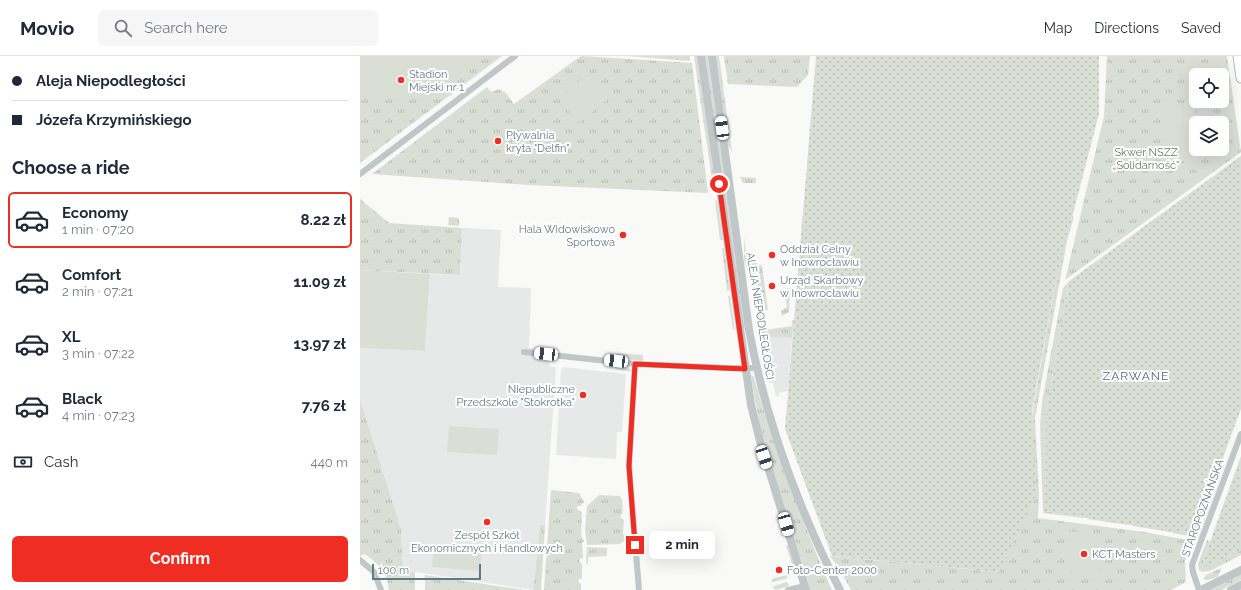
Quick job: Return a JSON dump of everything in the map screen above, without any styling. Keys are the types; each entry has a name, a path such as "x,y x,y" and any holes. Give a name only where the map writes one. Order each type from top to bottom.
{"main road":[{"path":"1238,56 1241,78"}],"street":[{"path":"360,174 515,56"},
{"name":"ALEJA NIEPODLEGŁOŚCI","path":"701,56 745,369 760,441 805,588"},
{"name":"ALEJA NIEPODLEGŁOŚCI","path":"712,56 749,330 756,368 777,440 804,513 840,590"},
{"path":"524,352 635,364 745,369 756,368"},
{"path":"635,364 629,466 639,590"},
{"name":"STAROPOZNAŃSKA","path":"1200,590 1192,565 1241,434"},
{"path":"360,560 374,572 381,590"},
{"path":"1200,590 1241,570"},
{"path":"1231,590 1241,585"},
{"path":"788,590 805,588"}],"shaded area":[{"path":"462,228 501,230 498,287 531,288 529,348 550,350 549,366 556,367 545,525 540,525 533,590 403,570 401,529 360,399 360,348 425,351 430,274 460,275"},
{"path":"760,336 792,338 788,391 779,393 779,396 776,396 773,383 769,383"},
{"path":"564,367 626,374 622,432 617,432 616,459 556,455 561,370"}],"green space":[{"path":"360,56 502,56 360,163"},
{"name":"Stadion Miejski nr 1","path":"360,56 475,56 421,95 398,103 397,94 391,94 376,106 360,95"},
{"path":"581,56 692,63 708,193 529,185 372,174 487,87 491,92 499,89 506,93 514,104"},
{"path":"627,56 690,56 690,61"},
{"path":"694,56 697,56 716,189 714,193"},
{"path":"705,56 708,56 745,329 743,329"},
{"path":"716,56 719,56 732,152 728,145"},
{"path":"724,56 810,56 808,75 797,87 728,84"},
{"path":"816,56 1099,56 1099,114 1055,283 1032,411 1036,495 999,572 832,556 785,429"},
{"name":"Skwer NSZZ „Solidarność”","path":"1107,56 1227,56 1229,68 1189,68 1189,108 1229,108 1229,70 1241,152 1065,280 1104,116"},
{"path":"587,75 607,100 579,123 558,97"},
{"path":"1189,105 1189,108 1194,108 1194,116 1189,116 1189,156 1199,156 1199,160 1164,163 1159,108"},
{"path":"1241,156 1241,409 1193,535 1045,511 1046,411 1069,281"},
{"path":"740,177 756,178 756,183 743,183"},
{"path":"360,199 389,223 462,228 460,275 360,270"},
{"path":"717,200 723,240 720,240 715,201"},
{"path":"1072,216 1074,217 1067,241 1035,418 1039,494 1038,518 1144,532 1193,541 1185,561 1186,582 1171,590 851,590 839,568 830,556 999,572 1031,421 1055,283"},
{"path":"449,217 459,218 459,226 448,225"},
{"path":"744,237 749,275 749,277 744,260"},
{"path":"722,248 724,248 730,290 727,291"},
{"path":"756,259 757,266 762,265 768,310 757,311 756,291 759,291 758,285 755,285 751,260"},
{"path":"360,270 430,274 425,351 360,348"},
{"path":"1069,281 1046,411 1045,511 1084,518 1043,513 1040,425 1042,402 1063,288"},
{"path":"790,288 789,312 782,316 781,311 787,307 784,289"},
{"path":"730,295 735,330 733,329 728,296"},
{"path":"762,313 765,330 792,326 792,320 794,320 792,338 759,336 757,314"},
{"path":"617,353 643,355 643,361 616,358"},
{"path":"615,365 629,367 632,372 615,369"},
{"path":"751,375 754,377 785,473 822,567 805,572 766,450"},
{"path":"360,399 401,529 403,570 415,572 415,590 389,590 382,569 365,554 360,556"},
{"path":"1241,409 1194,537 1172,533 1172,531 1193,534"},
{"path":"1241,422 1199,536 1198,537"},
{"path":"449,426 499,429 497,455 447,452"},
{"path":"1241,456 1241,550 1207,567 1203,561"},
{"path":"551,490 579,493 584,502 580,506 577,506 577,509 582,512 581,536 584,541 582,543 583,558 580,559 579,562 582,564 582,578 578,580 581,584 581,590 544,590"},
{"path":"599,495 620,496 622,499 623,512 620,517 624,520 623,534 626,540 620,544 587,545 585,530 587,506"},
{"path":"1088,517 1129,524 1129,525 1087,519"},
{"path":"1133,524 1170,531 1170,532 1133,526"},
{"path":"540,525 545,525 541,590 533,590"},
{"name":"KCT Masters","path":"1069,531 1106,537 1099,577 1063,571"},
{"path":"1207,540 1210,541 1203,561 1207,566 1241,550 1241,555 1210,571 1202,572 1199,570 1198,564"},
{"path":"434,544 482,548 480,571 432,567"},
{"path":"786,545 789,546 797,574 795,574"},
{"path":"587,547 607,548 607,556 588,557 588,564 586,563"},
{"path":"1221,568 1218,577 1208,580 1203,579 1206,575"},
{"path":"824,572 832,590 810,590 806,576"},
{"path":"1241,574 1241,580 1222,590 1210,590"},
{"path":"425,575 524,590 425,590"},
{"path":"788,575 786,579 771,582 774,578"},
{"path":"786,582 789,586 776,590 772,587"}],"place":[{"name":"Stadion Miejski nr 1","path":"401,80"},
{"name":"Pływalnia kryta \"Delfin\"","path":"498,141"},
{"name":"Hala Widowiskowo Sportowa","path":"623,235"},
{"name":"Oddział Celny w Inowrocławiu","path":"772,255"},
{"name":"Urząd Skarbowy w Inowrocławiu","path":"772,286"},
{"name":"Niepubliczne Przedszkole \"Stokrotka\"","path":"583,395"},
{"name":"Zespół Szkół Ekonomicznych i Handlowych","path":"487,522"},
{"name":"KCT Masters","path":"1084,554"},
{"name":"Foto-Center 2000","path":"779,570"}],"district":[{"name":"ZARWANE","path":"1136,376"}],"route":[{"path":"635,545 629,466 635,364 745,369 719,184"}]}
